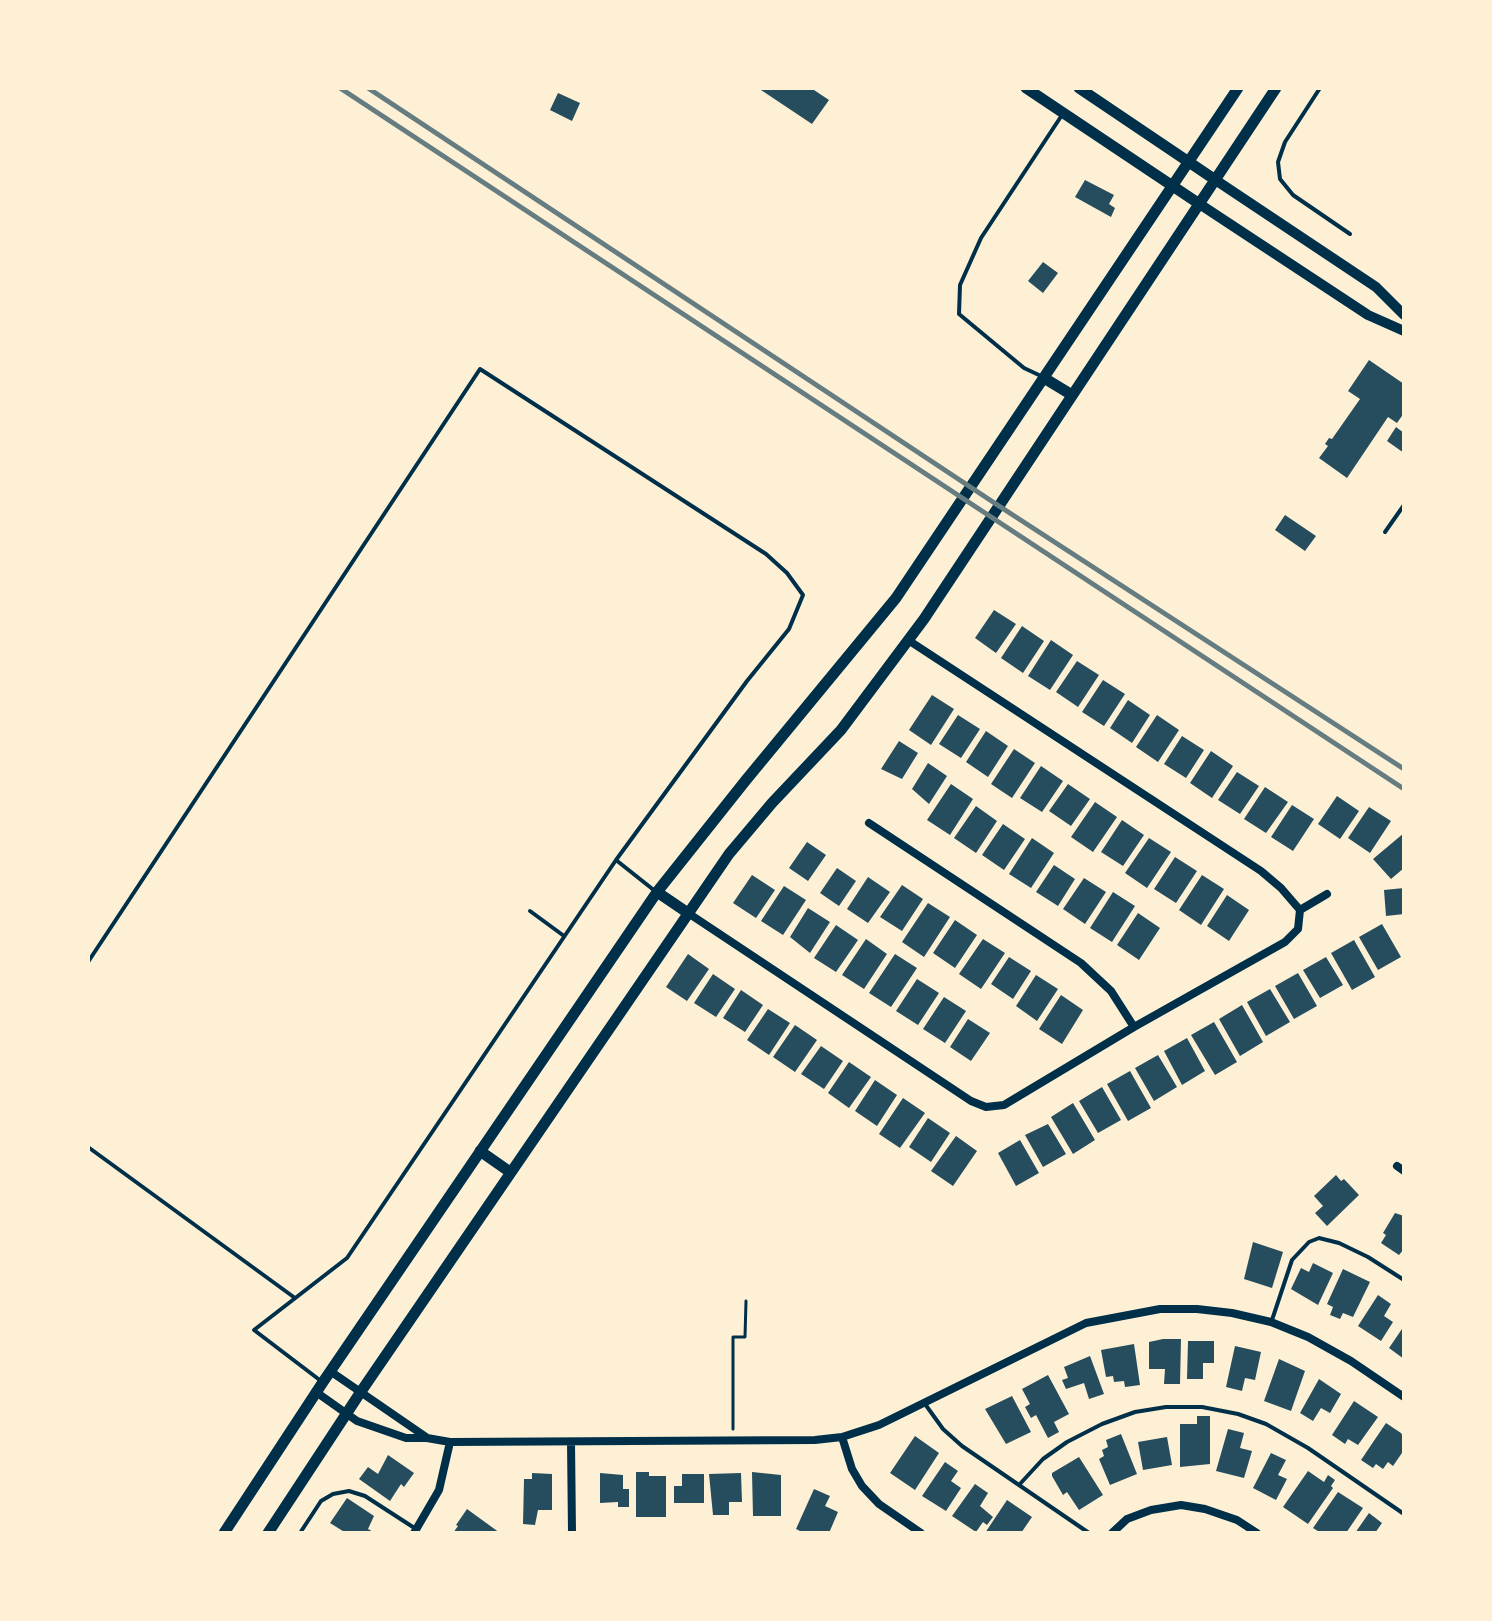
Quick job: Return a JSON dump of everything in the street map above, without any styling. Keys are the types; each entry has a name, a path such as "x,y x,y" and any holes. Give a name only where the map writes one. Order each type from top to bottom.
{"main road":[{"path":"1026,88 1198,203"},
{"path":"1079,88 1214,179"},
{"path":"224,1533 319,1387 657,892 896,598 1238,88"},
{"path":"268,1533 510,1172 729,854 841,730 908,640 1276,88"},
{"path":"1044,378 1072,395"},
{"path":"657,892 688,913"},
{"path":"480,1151 510,1172"}],"street":[{"path":"1214,179 1376,287 1404,315"},
{"path":"1198,203 1368,315 1404,331"},
{"path":"688,913 971,1101 986,1107 1004,1105 1285,942 1298,929 1300,910 1261,871 908,640"},
{"path":"869,823 1081,963 1111,991 1134,1027"},
{"path":"1300,910 1327,894"},
{"path":"319,1387 357,1421 406,1438 450,1442 815,1440 842,1437 879,1425 1086,1323 1160,1309 1197,1309 1271,1322 1308,1337 1404,1397"},
{"path":"330,1371 427,1438"},
{"path":"842,1437 852,1469 862,1486 879,1504 921,1533"},
{"path":"415,1531 439,1490 450,1442"},
{"path":"571,1442 572,1533"},
{"path":"1112,1533 1127,1519 1151,1510 1181,1505 1237,1520 1257,1533"}],"lane":[{"path":"1320,88 1285,142 1278,162 1280,179 1293,195 1350,234"},
{"path":"1044,378 1024,368 959,314 960,285 981,238 1063,113"},
{"path":"88,962 480,369 766,554 787,573 803,595 789,629 747,681 616,860 347,1258 254,1330 319,1387"},
{"path":"1385,532 1404,505"},
{"path":"616,860 657,892"},
{"path":"530,911 564,936"},
{"path":"88,1147 295,1298"},
{"path":"1271,1322 1292,1260 1299,1249 1319,1238 1339,1243 1368,1257 1404,1280"},
{"path":"925,1404 943,1429 962,1446 1089,1533"},
{"path":"1019,1485 1043,1459 1102,1424 1135,1412 1166,1407 1202,1407 1238,1414 1266,1424 1308,1448 1404,1514"},
{"path":"300,1533 321,1501 333,1494 349,1491 365,1496 415,1531"}],"path":[{"path":"732,1441 733,1337 745,1337 746,1301"}],"building":[{"path":"758,88 811,88 829,100 812,124"},
{"path":"558,93 580,103 572,121 550,110"},
{"path":"1085,180 1114,195 1109,204 1115,208 1111,217 1075,197"},
{"path":"1043,262 1058,273 1043,293 1028,281"},
{"path":"1369,360 1404,384 1404,413 1397,423 1388,417 1347,478 1319,458 1328,446 1325,444 1329,438 1332,439 1360,399 1348,391"},
{"path":"1396,427 1404,433 1404,453 1387,441"},
{"path":"1285,515 1316,536 1305,551 1275,530"},
{"path":"994,610 1016,624 996,653 975,638"},
{"path":"1022,626 1044,641 1023,673 1001,658"},
{"path":"1051,640 1073,655 1050,690 1028,676"},
{"path":"1077,661 1099,675 1078,707 1056,692"},
{"path":"1103,680 1125,694 1104,726 1082,712"},
{"path":"932,695 954,709 931,745 909,730"},
{"path":"1128,700 1150,715 1132,743 1110,728"},
{"path":"958,715 980,729 961,758 939,744"},
{"path":"1157,715 1179,730 1158,762 1136,747"},
{"path":"986,731 1008,746 988,777 966,762"},
{"path":"1182,736 1204,750 1186,778 1164,764"},
{"path":"899,741 918,753 902,779 881,769"},
{"path":"1014,749 1035,763 1012,798 991,784"},
{"path":"1211,751 1233,766 1212,798 1190,783"},
{"path":"928,763 947,776 929,804 912,789"},
{"path":"1041,766 1063,781 1042,812 1020,798"},
{"path":"1237,772 1259,786 1240,814 1218,800"},
{"path":"951,784 973,799 950,835 927,820"},
{"path":"1068,784 1090,799 1071,826 1049,811"},
{"path":"1265,787 1288,802 1266,833 1244,819"},
{"path":"1337,796 1359,811 1340,839 1318,824"},
{"path":"1095,802 1117,817 1093,852 1071,837"},
{"path":"1292,805 1314,819 1293,851 1271,837"},
{"path":"976,806 997,821 976,853 954,838"},
{"path":"1369,807 1391,821 1370,853 1348,838"},
{"path":"1122,820 1144,835 1123,866 1101,852"},
{"path":"1003,824 1025,839 1004,870 982,855"},
{"path":"1404,833 1404,868 1391,879 1373,859"},
{"path":"1032,838 1054,853 1031,888 1009,874"},
{"path":"1149,838 1171,852 1147,888 1125,873"},
{"path":"807,842 826,855 808,881 789,868"},
{"path":"1175,857 1197,871 1176,903 1154,889"},
{"path":"1054,865 1075,879 1058,906 1036,892"},
{"path":"837,868 856,881 839,906 820,893"},
{"path":"752,875 775,890 756,918 733,903"},
{"path":"1202,875 1224,889 1201,925 1179,910"},
{"path":"868,877 890,892 868,923 847,909"},
{"path":"1084,878 1106,892 1085,924 1063,909"},
{"path":"902,885 923,899 902,931 880,917"},
{"path":"784,886 806,900 783,935 761,921"},
{"path":"1404,888 1404,914 1386,916 1384,890"},
{"path":"1113,892 1135,906 1112,942 1090,928"},
{"path":"1227,895 1249,910 1229,941 1207,926"},
{"path":"928,903 950,917 924,957 902,942"},
{"path":"808,908 830,922 810,953 790,937"},
{"path":"1138,913 1160,928 1139,960 1117,945"},
{"path":"955,920 977,935 955,968 933,953"},
{"path":"1382,924 1401,957 1378,970 1359,937"},
{"path":"836,925 858,940 836,972 814,958"},
{"path":"866,939 887,954 864,989 842,975"},
{"path":"983,939 1005,953 981,989 959,974"},
{"path":"1354,940 1375,977 1352,990 1331,953"},
{"path":"688,954 709,969 687,1001 666,987"},
{"path":"895,954 917,968 891,1007 869,993"},
{"path":"1009,957 1031,971 1013,999 991,984"},
{"path":"1326,957 1343,985 1320,998 1303,970"},
{"path":"1298,973 1317,1006 1294,1019 1275,986"},
{"path":"713,974 735,989 716,1017 694,1003"},
{"path":"1036,975 1058,989 1037,1021 1016,1006"},
{"path":"917,979 939,993 918,1025 896,1011"},
{"path":"1270,989 1290,1022 1266,1036 1247,1002"},
{"path":"741,990 763,1005 745,1032 723,1018"},
{"path":"1061,995 1083,1010 1062,1044 1039,1029"},
{"path":"944,997 966,1011 945,1043 923,1029"},
{"path":"1242,1005 1263,1042 1240,1056 1219,1019"},
{"path":"768,1009 790,1023 769,1055 747,1040"},
{"path":"968,1019 990,1033 971,1061 950,1047"},
{"path":"1214,1022 1237,1062 1215,1075 1191,1035"},
{"path":"795,1025 817,1040 795,1072 773,1057"},
{"path":"1187,1038 1205,1071 1182,1085 1164,1051"},
{"path":"821,1046 843,1061 824,1089 801,1074"},
{"path":"1158,1055 1177,1087 1154,1101 1135,1068"},
{"path":"849,1062 871,1077 849,1108 828,1093"},
{"path":"1130,1071 1151,1108 1128,1121 1107,1084"},
{"path":"875,1080 897,1095 877,1126 855,1111"},
{"path":"1102,1087 1121,1120 1098,1133 1079,1101"},
{"path":"903,1098 925,1113 900,1148 879,1134"},
{"path":"1073,1103 1095,1140 1073,1154 1051,1117"},
{"path":"928,1118 950,1133 931,1162 909,1147"},
{"path":"1048,1124 1066,1154 1043,1167 1025,1135"},
{"path":"956,1136 977,1151 953,1186 931,1171"},
{"path":"1020,1140 1039,1173 1016,1186 998,1153"},
{"path":"1336,1175 1359,1195 1327,1226 1315,1213 1323,1206 1314,1196"},
{"path":"1395,1213 1404,1216 1404,1249 1399,1255 1381,1243 1386,1235 1383,1233"},
{"path":"1253,1242 1283,1252 1272,1288 1244,1279"},
{"path":"1313,1263 1333,1273 1318,1305 1291,1289 1301,1268 1309,1272"},
{"path":"1343,1269 1370,1282 1353,1317 1343,1313 1340,1319 1330,1315 1333,1307 1327,1304"},
{"path":"1378,1295 1391,1304 1384,1316 1393,1322 1381,1341 1358,1326"},
{"path":"1404,1326 1404,1359 1389,1348"},
{"path":"1181,1339 1180,1384 1164,1384 1165,1369 1149,1369 1149,1342"},
{"path":"1188,1341 1214,1341 1214,1363 1203,1363 1203,1379 1187,1379"},
{"path":"1134,1344 1140,1385 1125,1387 1124,1381 1114,1382 1113,1376 1106,1377 1101,1350"},
{"path":"1235,1346 1261,1352 1255,1380 1245,1378 1242,1391 1226,1387"},
{"path":"1090,1356 1104,1394 1089,1399 1084,1383 1066,1389 1062,1380 1068,1378 1064,1367"},
{"path":"1279,1359 1305,1371 1291,1411 1264,1401"},
{"path":"1048,1375 1069,1414 1054,1422 1059,1432 1048,1438 1036,1415 1031,1418 1025,1407 1030,1404 1022,1389"},
{"path":"1319,1379 1341,1394 1330,1413 1321,1408 1313,1421 1300,1413"},
{"path":"1012,1396 1031,1432 1006,1444 985,1409"},
{"path":"1354,1401 1378,1417 1358,1445 1348,1439 1345,1444 1332,1435"},
{"path":"1197,1416 1210,1416 1210,1464 1180,1467 1180,1424 1197,1424"},
{"path":"1386,1423 1401,1433 1404,1450 1393,1466 1388,1462 1383,1469 1376,1464 1373,1468 1361,1460"},
{"path":"1228,1429 1244,1433 1240,1448 1252,1451 1244,1478 1216,1471"},
{"path":"1121,1434 1137,1474 1110,1485 1099,1459 1104,1456 1102,1450 1108,1447 1106,1440"},
{"path":"915,1436 939,1453 915,1490 890,1473"},
{"path":"1167,1437 1172,1465 1143,1470 1138,1442"},
{"path":"1271,1453 1286,1460 1278,1475 1287,1479 1276,1500 1253,1488"},
{"path":"388,1455 414,1473 404,1487 401,1484 390,1501 359,1479 368,1467 378,1474"},
{"path":"1079,1457 1103,1495 1079,1510 1067,1492 1063,1495 1052,1473"},
{"path":"945,1462 958,1471 951,1481 961,1488 946,1511 922,1496"},
{"path":"1308,1471 1324,1482 1328,1475 1335,1480 1331,1486 1333,1488 1308,1524 1283,1507"},
{"path":"636,1472 666,1476 666,1517 636,1517"},
{"path":"752,1472 781,1475 781,1516 753,1516"},
{"path":"532,1473 552,1474 552,1510 538,1510 535,1525 523,1524 524,1479 532,1479"},
{"path":"600,1473 623,1475 623,1489 629,1489 629,1507 618,1507 618,1502 600,1503"},
{"path":"741,1473 742,1502 729,1502 729,1515 713,1515 709,1474"},
{"path":"682,1474 704,1474 704,1503 674,1503 674,1486 682,1486"},
{"path":"975,1484 988,1493 980,1506 993,1517 987,1525 983,1522 976,1532 952,1516"},
{"path":"814,1489 830,1496 825,1506 838,1512 829,1533 804,1533 796,1529"},
{"path":"1338,1492 1363,1508 1346,1533 1321,1533 1313,1528"},
{"path":"347,1498 374,1516 368,1529 375,1533 346,1533 330,1523"},
{"path":"1007,1500 1032,1517 1021,1533 985,1533"},
{"path":"467,1509 500,1533 453,1533"},
{"path":"1369,1513 1382,1523 1375,1533 1355,1533"}],"railway":[{"path":"340,88 1404,789"},
{"path":"368,88 999,506 1404,769"}]}
